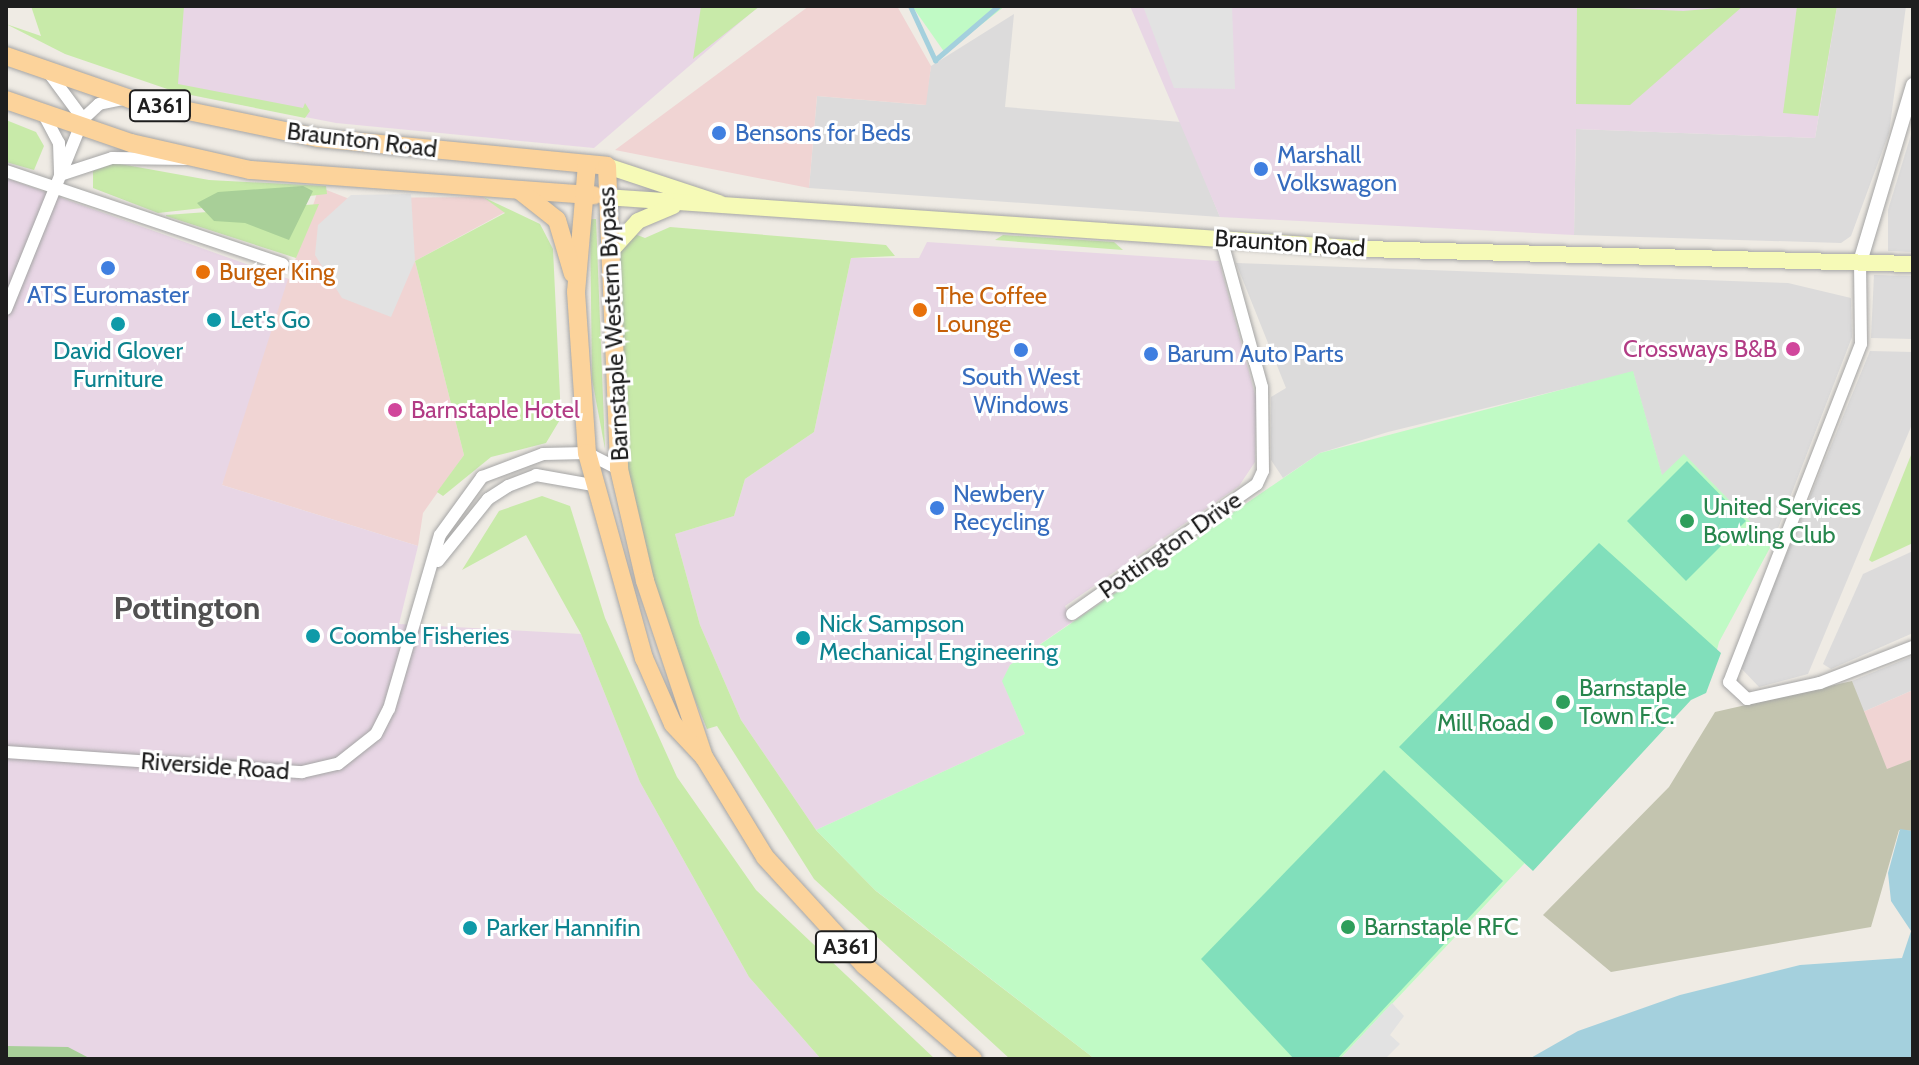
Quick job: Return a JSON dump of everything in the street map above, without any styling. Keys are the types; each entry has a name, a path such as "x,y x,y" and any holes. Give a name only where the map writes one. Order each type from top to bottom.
{"main road":[{"name":"Braunton Road","path":"6,56 130,99 318,138 607,166 688,187 720,203"},
{"name":"Braunton Road","path":"7,99 44,115 81,123 191,159 318,177 586,192 673,206 720,203 889,221 1221,238 1365,249 1913,264"},
{"name":"Barnstaple Western Bypass","path":"587,164 576,292 587,453 593,485 644,658 673,724 704,757 792,889 864,965 973,1059"},
{"name":"Barnstaple Western Bypass","path":"607,166 606,258 619,469 645,581 704,757"},
{"name":"A361","path":"507,186 557,220 576,292"},
{"path":"606,258 621,234 673,206"}],"street":[{"path":"48,72 81,123"},
{"path":"1913,85 1860,262 1861,344 1730,664 1729,682 1747,699 1820,683 1913,647"},
{"path":"6,309 81,123 99,104 130,99"},
{"path":"44,115 59,143 60,175"},
{"path":"60,175 112,158 191,159"},
{"path":"6,171 283,264"},
{"name":"Pottington Drive","path":"1072,614 1257,484 1263,471 1264,397 1221,238"},
{"name":"Riverside Road","path":"6,752 302,772 338,764 376,734 389,709 455,506 482,477 532,456 587,453 619,469"},
{"name":"Riverside Road","path":"435,564 479,508 508,486 536,475 593,485"}],"shaded area":[{"path":"93,6 759,6 594,148 336,123 176,92"},
{"path":"809,6 897,6 931,66 926,105 817,96 809,188 615,150"},
{"path":"1130,6 1837,6 1815,138 1576,129 1574,235 1220,217"},
{"path":"1143,6 1232,6 1235,89 1174,88"},
{"path":"1837,6 1906,6 1889,133 1851,236 1841,243 1574,235 1576,129 1815,138"},
{"path":"1014,14 1005,107 1181,122 1220,217 809,188 817,96 925,105 931,66"},
{"path":"1913,128 1913,252 1888,251 1888,210"},
{"path":"6,178 288,279 222,485 418,546 399,624 581,634 640,782 749,977 821,1059 6,1059"},
{"path":"319,187 347,198 483,197 505,212 415,261 464,455 423,513 418,546 222,485 268,272 289,279"},
{"path":"411,194 415,261 391,317 342,298 315,255 318,225 351,195"},
{"path":"927,242 1219,261 1256,398 1255,462 1239,486 1065,606 1072,622 1010,665 1003,682 1025,734 816,830 741,720 700,625 675,534 734,516 745,479 814,432 851,258 919,258"},
{"path":"1236,263 1788,283 1851,298 1852,337 1772,544 1684,455 1662,476 1633,372 1388,432 1320,453 1283,478 1271,460 1271,397 1286,388"},
{"path":"1874,275 1913,276 1913,339 1871,338"},
{"path":"1870,351 1913,352 1913,422 1808,674 1759,687 1740,667"},
{"path":"1913,551 1913,633 1831,669 1823,664 1863,574"},
{"path":"1913,656 1913,690 1863,712 1852,681"},
{"path":"1852,681 1887,769 1913,759 1913,831 1899,830 1871,927 1611,972 1543,915 1669,787 1715,712"},
{"path":"1913,690 1913,759 1887,770 1863,712"},
{"path":"1392,1003 1404,1016 1390,1035 1400,1044 1385,1059 1340,1059"}],"green space":[{"path":"31,6 184,6 178,84 303,108 305,103 310,111 305,118 176,92 65,54 6,24 41,36"},
{"path":"701,6 760,6 693,59"},
{"path":"912,6 1005,6 945,53"},
{"path":"1577,6 1683,11 1743,6 1630,105 1576,104"},
{"path":"1797,6 1837,6 1818,116 1783,113"},
{"path":"6,120 36,132 44,146 34,170 6,162"},
{"path":"115,163 209,180 326,186 327,194 158,213 93,188 93,171"},
{"path":"303,186 313,191 289,240 245,223 214,221 197,203 218,192"},
{"path":"483,197 540,224 553,249 561,418 546,443 491,457 443,496 437,492 464,455 415,261 505,213"},
{"path":"319,204 296,258 166,216 166,215"},
{"path":"590,219 596,219 605,449 592,379"},
{"path":"670,227 886,245 895,256 851,258 814,432 745,479 734,516 675,534 700,625 741,720 816,830 876,891 1095,1059 1010,1059 814,879 717,726 707,729 670,639 631,496 620,409 616,257 632,233 645,238"},
{"path":"1003,235 1114,242 1123,250 995,240"},
{"path":"1633,371 1662,475 1684,454 1772,544 1719,642 1706,693 1689,689 1340,1059 1095,1059 875,890 816,830 1025,734 1002,681 1010,665 1320,453"},
{"path":"1913,450 1913,543 1872,562 1869,560"},
{"name":"United Services Bowling Club","path":"1687,461 1746,521 1686,581 1627,521"},
{"path":"542,496 570,506 605,618 677,777 756,890 935,1059 821,1059 749,977 640,782 581,634 526,535 462,570 499,511"},
{"name":"Mill Road","path":"1599,543 1721,653 1706,693 1691,700 1533,871 1399,747"},
{"name":"Barnstaple RFC","path":"1384,770 1503,881 1337,1059 1294,1059 1201,959"},
{"path":"6,1046 68,1047 91,1059 6,1059"}],"water":[{"path":"1900,829 1913,831 1913,1059 1529,1059 1578,1031 1680,995 1800,965 1902,958 1911,931 1891,901 1888,873"}],"waterway":[{"path":"910,6 935,60 998,6"}],"place":[{"name":"Bensons for Beds","path":"719,133"},
{"name":"Marshall Volkswagon","path":"1261,169"},
{"name":"ATS Euromaster","path":"108,268"},
{"name":"Burger King","path":"203,272"},
{"name":"The Coffee Lounge","path":"920,310"},
{"name":"Let's Go","path":"214,320"},
{"name":"David Glover Furniture","path":"118,324"},
{"name":"Crossways B&B","path":"1793,349"},
{"name":"South West Windows","path":"1021,350"},
{"name":"Barum Auto Parts","path":"1151,354"},
{"name":"Barnstaple Hotel","path":"395,410"},
{"name":"Newbery Recycling","path":"937,508"},
{"name":"United Services Bowling Club","path":"1687,521"},
{"name":"Coombe Fisheries","path":"313,636"},
{"name":"Nick Sampson Mechanical Engineering","path":"803,638"},
{"name":"Barnstaple Town F.C.","path":"1563,702"},
{"name":"Mill Road","path":"1546,723"},
{"name":"Barnstaple RFC","path":"1348,927"},
{"name":"Parker Hannifin","path":"470,928"}],"district":[{"name":"Pottington","path":"187,608"}]}
